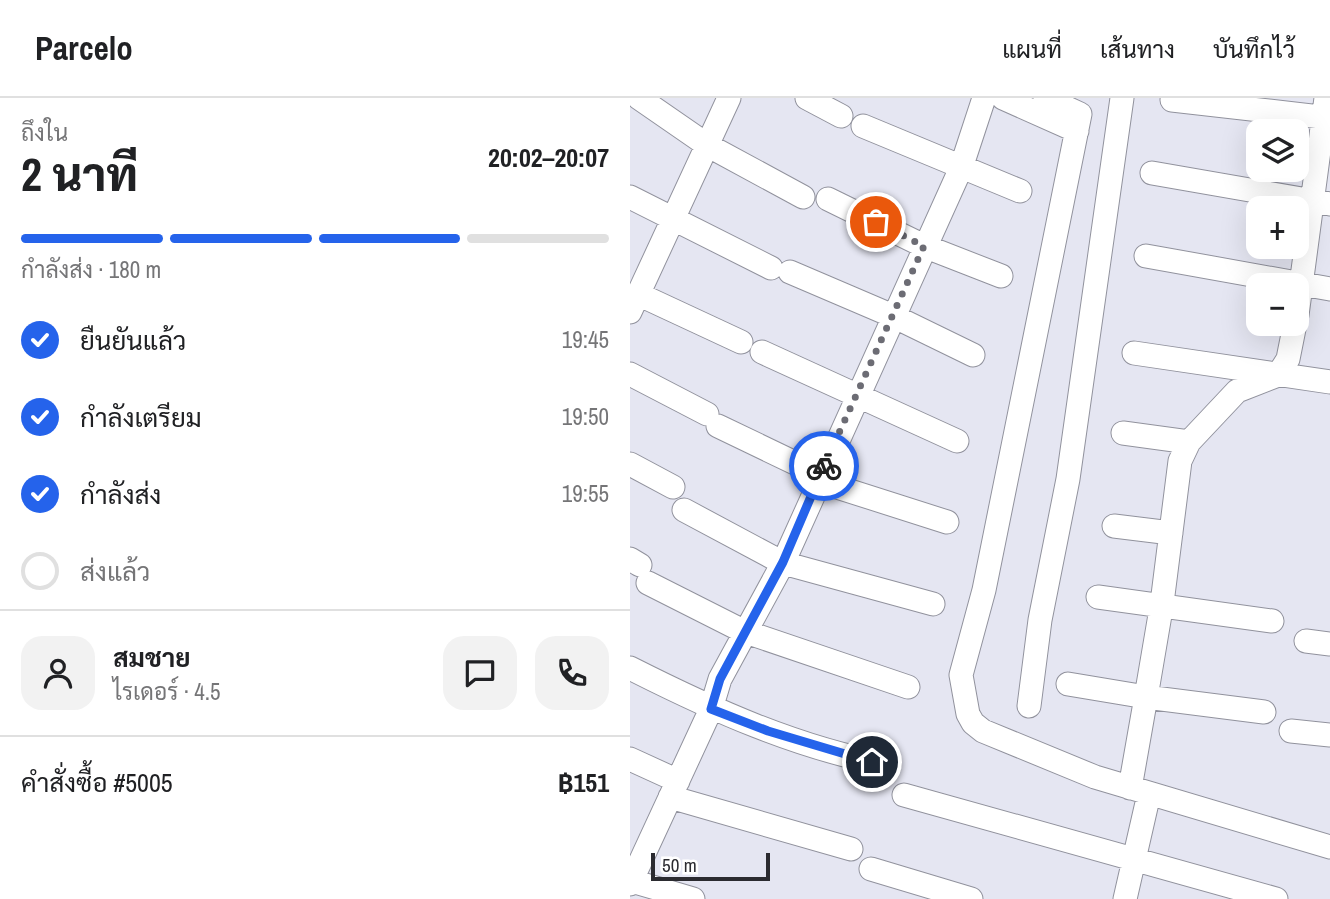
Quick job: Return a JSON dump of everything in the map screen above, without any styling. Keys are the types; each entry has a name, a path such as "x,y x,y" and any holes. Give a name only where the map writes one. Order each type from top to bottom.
{"street":[{"path":"639,98 707,145 803,197"},
{"path":"729,98 635,303 741,342"},
{"path":"807,98 841,116"},
{"path":"693,899 631,882 636,855 674,789 743,631 783,562 820,475 961,168 984,98"},
{"path":"1003,98 1077,131"},
{"path":"1045,98 1080,114 990,563 961,675 968,714 973,723 983,731 1084,773 1330,847"},
{"path":"1029,706 1040,620 1068,479 1122,98"},
{"path":"1172,100 1327,111 1322,203 1306,273"},
{"path":"863,126 1020,191"},
{"path":"1152,173 1322,203"},
{"path":"630,197 674,221 780,270 893,316 972,355"},
{"path":"828,199 924,246 1000,276"},
{"path":"1146,256 1246,274"},
{"path":"1309,286 1330,289"},
{"path":"1125,899 1134,861 1146,697 1162,603 1180,461 1189,442 1237,391 1278,375 1288,359 1293,336"},
{"path":"762,352 858,393 957,440"},
{"path":"1134,353 1330,382"},
{"path":"630,374 712,420 820,475 834,486 947,522"},
{"path":"1123,433 1189,442"},
{"path":"630,464 673,487"},
{"path":"684,510 783,562 933,604"},
{"path":"1114,526 1171,533"},
{"path":"640,569 743,631 908,687"},
{"path":"1098,597 1162,603 1272,621"},
{"path":"1306,641 1330,644"},
{"path":"630,668 711,709 779,734 889,765"},
{"path":"1068,684 1264,712"},
{"path":"1291,731 1330,736"},
{"path":"630,759 674,789 851,849"},
{"path":"904,795 1276,899"},
{"path":"871,869 971,899"}],"way so far":[{"path":"824,466 924,246 876,222"}],"route":[{"path":"824,466 783,562 743,631 720,679 711,709 768,731 872,762"}]}
